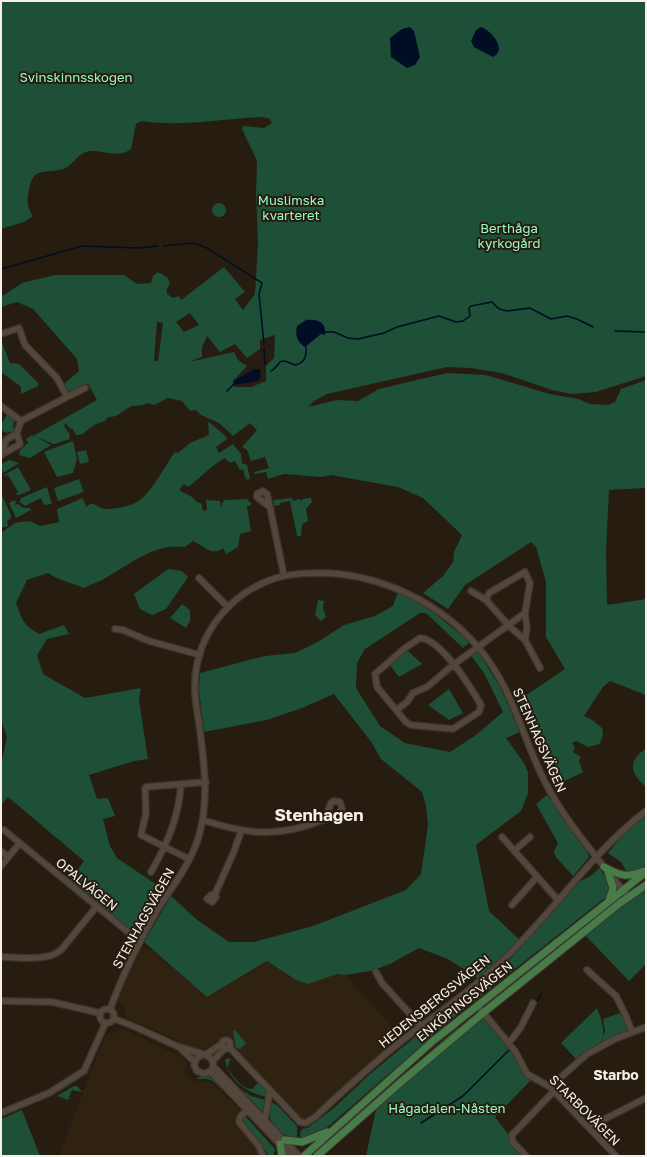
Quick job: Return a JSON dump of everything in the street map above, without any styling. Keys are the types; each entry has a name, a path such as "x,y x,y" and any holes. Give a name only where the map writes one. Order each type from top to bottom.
{"main road":[{"path":"606,869 618,875 624,876 646,871"},
{"path":"606,869 613,888 607,902"},
{"name":"ENKÖPINGSVÄGEN","path":"304,1156 333,1129 477,1005 646,871"},
{"name":"ENKÖPINGSVÄGEN","path":"319,1155 401,1082 483,1013 628,897 646,885"},
{"path":"282,1156 283,1142 302,1142 333,1129"}],"street":[{"path":"1,334 21,327 25,345 57,378 67,397"},
{"path":"16,436 21,421 85,388"},
{"path":"1,406 21,421"},
{"path":"1,455 15,447 20,441 16,436"},
{"path":"1,455 8,437 16,436"},
{"path":"270,507 284,576"},
{"path":"486,600 489,593 526,572 530,583 525,613 527,628 525,640"},
{"name":"STENHAGSVÄGEN","path":"110,1010 124,974 140,942 189,859 197,842 203,820 206,782 195,681 200,655 210,630 228,607 252,588 284,576 305,573 338,574 378,582 411,595 424,602 463,632 478,648 504,686 538,767 566,819 628,897"},
{"path":"199,578 228,607"},
{"path":"470,590 486,600 508,626 525,640 540,668"},
{"path":"396,710 407,702 413,693 427,687 453,665 525,613"},
{"path":"115,629 122,630 149,641 200,655"},
{"path":"422,638 443,653 453,665 465,678 481,705 479,712 454,729 412,725 406,722 377,687 374,678 375,674 382,667 405,648 422,638"},
{"name":"STENHAGSVÄGEN","path":"189,859 164,848 141,835 146,813 145,790 146,787 206,782"},
{"name":"STENHAGSVÄGEN","path":"151,872 164,848 176,817 182,784"},
{"name":"HEDENSBERGSVÄGEN","path":"226,1046 300,1122 306,1123 315,1117 377,1061 463,995 498,965 597,858 646,811"},
{"path":"203,820 241,832 278,833 299,829 325,819"},
{"name":"OPALVÄGEN","path":"4,830 140,942"},
{"path":"215,894 241,832"},
{"path":"502,837 558,900"},
{"path":"514,851 530,837"},
{"path":"1,866 20,844"},
{"path":"1,851 8,857"},
{"path":"512,905 537,877"},
{"path":"1,957 44,957 54,954 61,950 97,906"},
{"path":"587,970 616,996 632,1032"},
{"path":"376,972 382,983 421,1026"},
{"path":"1,1001 52,1002 100,1013 103,1010 110,1010 114,1012 114,1019 110,1023 105,1024"},
{"path":"509,1043 521,1027 533,1003"},
{"name":"STARBOVÄGEN","path":"477,1005 509,1043 519,1057 527,1074 552,1089 616,1156"},
{"path":"100,1013 101,1020 105,1024"},
{"path":"114,1019 131,1024 178,1046 204,1055 213,1063 249,1107 299,1156"},
{"path":"1,1113 49,1093 81,1074 88,1065 105,1024"},
{"path":"526,1156 512,1141 512,1135 552,1089 586,1054 615,1039 646,1027"},
{"path":"178,1046 195,1062"},
{"path":"226,1046 197,1058 195,1068 200,1073 209,1072 265,1119 283,1142 291,1156"},
{"path":"209,1072 213,1063 226,1046"},
{"path":"265,1119 270,1090"},
{"path":"589,1127 646,1098"},
{"path":"249,1107 240,1117 239,1122 259,1146 263,1156"}],"shaded area":[{"path":"140,945 154,952 207,997 267,961 296,980 308,984 337,974 345,975 404,1040 303,1124 230,1048 219,1054 212,1046 197,1050 126,1017 124,1007 117,998"},
{"path":"122,1028 183,1058 187,1064 185,1072 191,1079 195,1081 210,1082 220,1090 243,1112 239,1122 263,1156 59,1156 105,1035 115,1033"}],"green space":[{"path":"1,1 646,1 646,376 596,392 572,394 552,390 502,373 471,368 447,367 327,394 314,401 308,407 337,400 358,401 379,389 447,373 486,375 550,394 578,399 590,404 608,405 615,402 621,389 646,380 646,488 609,490 606,552 607,605 646,599 646,695 610,681 603,687 584,716 602,728 603,734 600,744 588,747 576,741 572,743 575,748 573,752 581,757 579,761 583,772 557,785 519,700 565,669 546,637 546,582 536,547 531,542 465,585 448,609 423,593 443,576 453,562 454,552 462,535 423,498 398,487 331,475 321,477 284,474 268,479 266,472 255,474 254,472 269,468 265,457 251,461 247,450 242,447 257,430 250,423 233,436 219,423 201,415 196,410 190,411 182,401 168,398 154,405 148,403 130,407 116,416 108,417 103,422 94,425 79,435 76,435 73,429 69,428 66,423 64,426 69,433 70,439 54,444 33,436 97,400 88,384 69,392 64,384 79,371 77,359 33,309 17,302 1,307 1,297 22,283 55,275 124,275 137,284 151,283 153,276 158,272 168,278 170,284 167,288 167,294 173,298 179,296 181,300 224,267 245,292 235,299 243,310 255,294 258,244 256,193 257,161 242,129 243,126 264,128 272,123 270,119 262,117 186,123 156,123 141,121 136,124 131,149 126,152 117,154 96,151 87,152 80,155 66,168 42,172 36,175 29,187 28,206 32,217 24,222 1,229","holes":["190,313 199,325 184,332 176,322","157,322 163,323 158,361 154,361","275,335 274,358 266,366 266,381 251,387 235,387 233,385 233,381 247,366 238,360 234,352 189,362 202,357 202,347 207,336 220,352 235,344 247,358 260,349 260,340"]},
{"path":"219,203 224,205 226,210 224,215 219,217 214,215 212,210 214,205"},
{"path":"1,340 10,363 19,364 39,384 38,386 21,394 21,387 1,372"},
{"path":"8,413 15,419 13,427 16,429 15,431 6,433 1,430 1,424"},
{"path":"208,422 227,438 216,447 219,453 233,444 241,454 242,463 247,465 250,479 246,480 247,477 244,478 245,476 243,469 240,470 235,461 230,463 225,458 188,487 184,484 179,490 192,497 198,503 201,503 203,511 207,510 206,500 220,501 221,507 224,500 247,499 252,504 247,507 251,531 240,534 238,547 226,554 223,548 212,551 193,541 185,547 164,548 144,555 104,579 84,588 61,580 48,573 27,580 16,603 26,624 39,634 64,625 69,634 47,639 37,655 43,674 85,698 141,688 139,700 148,759 134,761 89,775 97,799 108,798 115,816 103,819 110,846 117,858 163,889 164,893 139,937 135,937 68,884 84,861 8,797 1,805 1,764 7,737 1,721 1,533 15,523 20,522 30,521 40,526 59,522 57,509 83,498 86,507 93,504 105,509 127,506 139,501 151,489 175,452 178,453 190,443 209,435"},
{"path":"32,435 51,445 30,458 19,455 20,450 28,443 26,439"},
{"path":"73,441 77,459 73,473 57,477 44,452"},
{"path":"86,450 89,462 80,464 77,452"},
{"path":"9,460 19,463 3,473 1,464"},
{"path":"18,467 31,490 19,495 15,494 18,492 8,475 4,475"},
{"path":"79,479 84,492 58,501 54,488"},
{"path":"47,487 52,504 44,505 41,498 25,506 20,502 21,498"},
{"path":"1,493 11,518 7,521 8,526 1,528"},
{"path":"292,498 293,501 299,499 302,501 302,499 311,498 312,502 306,509 308,521 302,524 301,536 297,536 290,501 274,506 274,500"},
{"path":"15,500 16,503 13,505 18,504 23,508 30,508 31,510 16,518 9,503"},
{"path":"168,569 182,571 188,577 166,609 152,615 140,609 134,594"},
{"path":"398,592 429,609 470,642 463,648 426,613 420,613 365,649 357,663 356,688 380,726 405,743 450,752 476,735 503,712 484,673 470,654 477,650 500,687 520,732 506,738 524,763 528,772 528,793 521,811 476,845 489,911 521,941 479,979 448,959 419,948 390,964 371,971 345,975 337,974 308,984 296,980 267,961 207,997 144,942 171,896 196,919 229,942 254,942 313,926 406,890 421,874 428,825 426,806 422,792 381,759 372,743 334,694 302,708 267,720 204,732 199,690 200,673 265,656 295,653 316,643 344,625 375,616 393,606"},
{"path":"318,600 324,601 323,608 326,617 321,621 315,615"},
{"path":"182,604 190,610 190,621 186,628 170,618"},
{"path":"407,650 422,664 399,677 389,664"},
{"path":"449,689 463,713 449,720 428,705"},
{"path":"645,749 646,787 634,773 633,768 635,759"},
{"path":"547,795 589,857 573,876 556,857 554,852 558,843 536,804"},
{"path":"646,814 646,865 640,869 627,873 622,863 608,853 624,833"},
{"path":"599,868 611,885 606,897 457,1015 330,1125 322,1131 301,1140 300,1133 302,1129 307,1128 334,1108 370,1074 512,957 579,882 592,875"},
{"path":"646,889 646,964 629,981 585,935"},
{"path":"597,1008 601,1017 603,1038 599,1047 595,1051 578,1061 561,1043"},
{"path":"623,1012 630,1031 600,1045 605,1031 603,1019"},
{"name":"Hågadalen-Nåsten","path":"486,1015 532,1079 495,1117 525,1156 366,1156 377,1105"},
{"path":"458,1027 460,1029 342,1131 340,1129"},
{"path":"235,1030 246,1043 240,1049 236,1048 233,1031"},
{"path":"228,1058 231,1059 227,1067 225,1060"},
{"path":"227,1067 245,1087 252,1089 260,1081 266,1090 266,1097 246,1089 230,1074"},
{"path":"201,1076 209,1077 216,1081 241,1108 213,1081 207,1079 196,1079"},
{"path":"74,1086 77,1086 82,1092 72,1090 68,1100 57,1096"},
{"path":"239,1088 251,1096 266,1100 264,1110 262,1111"},
{"path":"269,1101 277,1105 297,1126 297,1139 284,1134 273,1123 270,1118"},
{"path":"22,1110 40,1156 1,1156 1,1119"},
{"path":"245,1116 275,1149 273,1156 268,1156 266,1151 246,1127 243,1118"}],"water":[{"path":"410,27 414,31 420,57 415,65 407,68 391,57 390,38 402,29"},
{"path":"481,27 493,36 498,45 499,50 493,57 474,47 471,41 476,30"},
{"path":"306,320 314,320 323,324 325,335 321,334 305,347 298,341 296,332 297,326"},
{"path":"254,369 260,369 261,376 257,381 234,385 234,381"}],"waterway":[{"path":"163,246 194,243 207,248 262,283 259,294 264,344"},
{"path":"1,269 82,246 138,248 158,246"},
{"path":"325,332 334,332 348,338 358,339 384,333 397,327 439,316 456,322 463,321 470,316 469,308 471,306 492,302 499,309 507,311 530,308 551,319 567,316 593,327"},
{"path":"615,331 646,332"},
{"path":"271,371 282,361 295,365 301,363 306,356 306,347"},
{"path":"264,349 265,364"},
{"path":"227,391 234,384"},
{"path":"535,1005 541,994"},
{"path":"513,1045 520,1032"},
{"path":"421,1123 463,1096 510,1049"}],"district":[{"name":"Stenhagen","path":"319,815"},
{"name":"Starbo","path":"616,1075"}],"park label":[{"name":"Svinskinnsskogen","path":"76,77"},
{"name":"Muslimska kvarteret","path":"291,208"},
{"name":"Berthåga kyrkogård","path":"509,236"}]}
